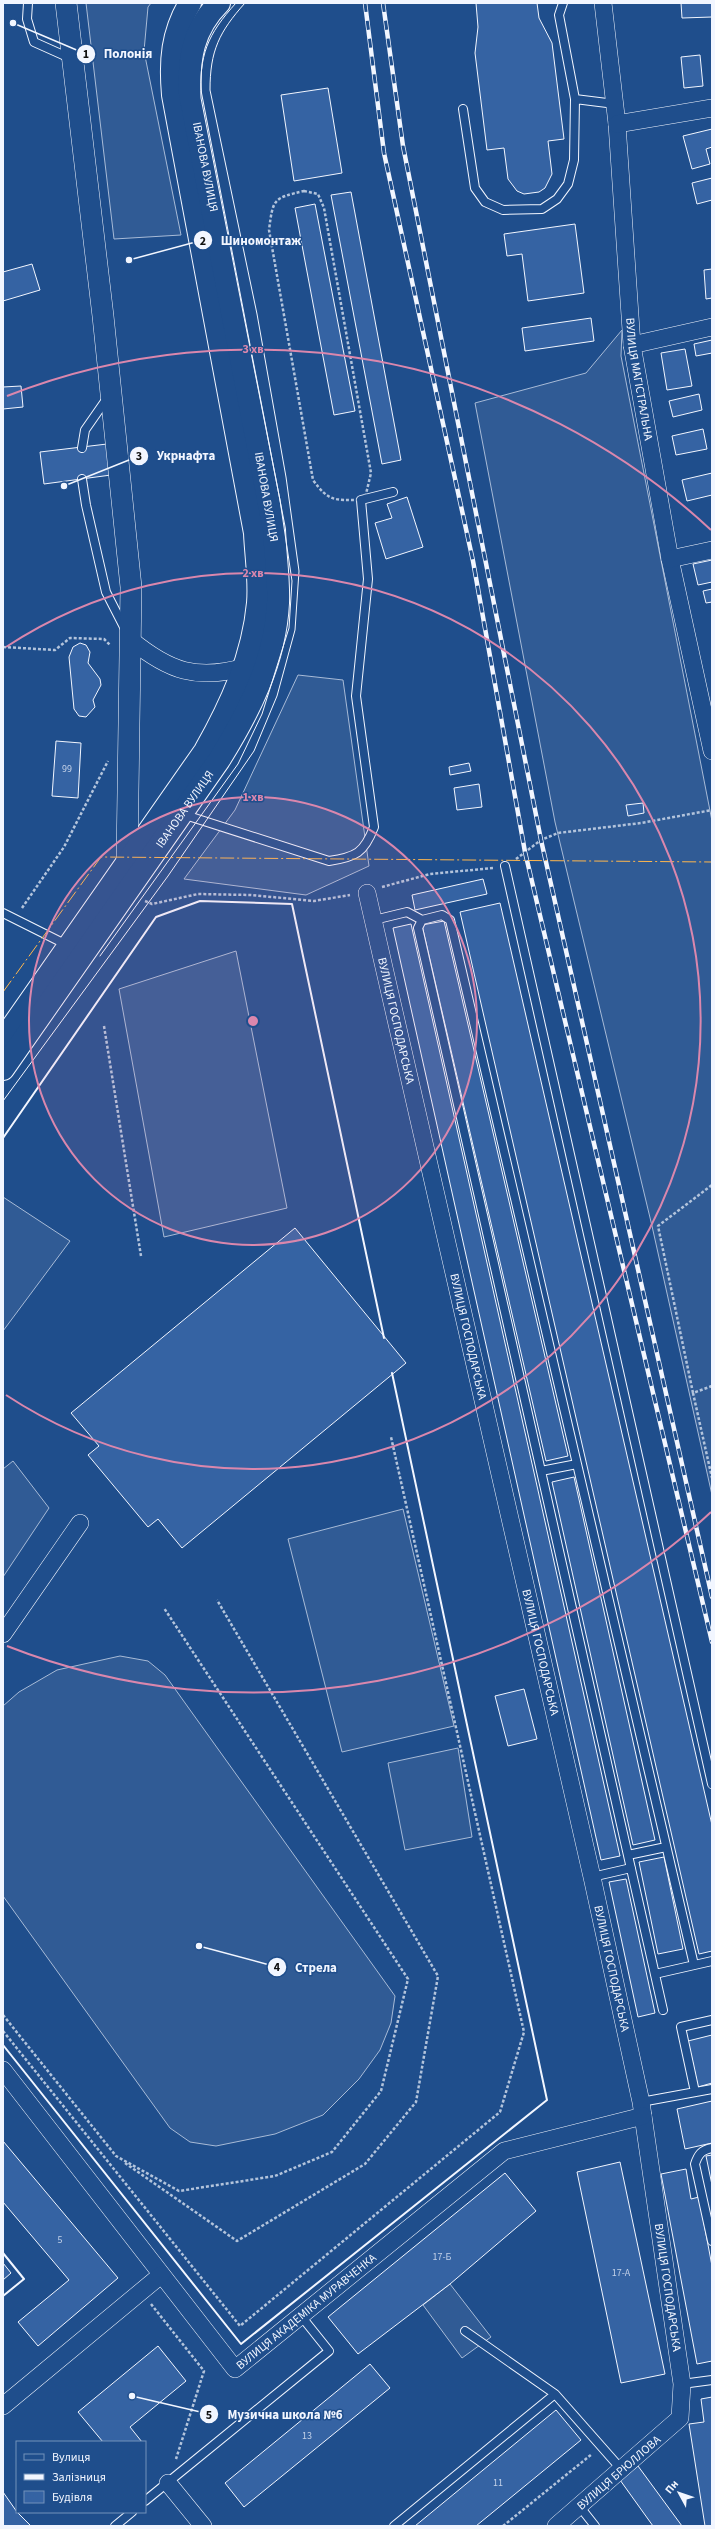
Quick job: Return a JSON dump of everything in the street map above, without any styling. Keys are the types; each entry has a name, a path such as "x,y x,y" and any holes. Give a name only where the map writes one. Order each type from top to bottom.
{"main road":[{"name":"ІВАНОВА ВУЛИЦЯ","path":"3,1069 76,950 127,861 205,751 226,714 245,667 258,602 255,533 173,95 171,72 173,44 180,19 190,3"},
{"name":"ІВАНОВА ВУЛИЦЯ","path":"3,1040 76,950 127,892 182,814 244,720 264,671 278,603 274,530 190,94 190,53 203,24 219,3"}],"street":[{"path":"66,3 111,393 131,587 122,643 127,892"},
{"name":"ВУЛИЦЯ МАГІСТРАЛЬНА","path":"604,3 617,124 632,345 670,559 712,751"},
{"path":"617,124 712,108"},
{"path":"632,345 712,327"},
{"path":"670,559 712,550"},
{"path":"122,643 171,668 198,674 221,674 245,667"},
{"name":"ВУЛИЦЯ ГОСПОДАРСЬКА","path":"367,893 592,1877 642,2109 682,2384 680,2418"},
{"path":"3,1634 80,1523"},
{"name":"ВУЛИЦЯ АКАДЕМІКА МУРАВЧЕНКА","path":"3,2070 235,2369 504,2151 642,2109"},
{"path":"3,2406 161,2275"},
{"name":"ВУЛИЦЯ БРЮЛЛОВА","path":"556,2526 580,2507 680,2418"},
{"path":"168,2482 203,2526"}],"lane":[{"path":"28,3 27,19 34,42 72,60"},
{"path":"463,109 475,188 485,202 503,210 542,209 557,199 568,184 574,160 575,99 559,16 563,3"},
{"path":"575,99 615,104"},
{"path":"82,448 85,430 111,393"},
{"path":"82,479 86,504 106,592 122,643"},
{"path":"182,814 329,861 349,858 366,847 374,827 356,696 368,579 361,500 393,492"},
{"path":"505,866 712,1784"},
{"path":"374,920 407,912 422,920 442,915 450,920 694,1965"},
{"path":"3,913 76,950"},
{"path":"422,920 418,928 663,2010"},
{"path":"541,1471 577,1464"},
{"path":"628,1856 666,1847"},
{"path":"592,1877 631,1868"},
{"path":"655,1974 712,1961"},
{"path":"695,2092 682,2027 712,2020"},
{"path":"642,2109 695,2092 712,2089"},
{"path":"712,2148 705,2149 698,2155 695,2164 712,2241"},
{"path":"146,2501 329,2351 301,2316"},
{"path":"465,2331 555,2394 622,2470"},
{"path":"682,2384 712,2380"},
{"path":"394,2526 555,2394"},
{"path":"580,2507 595,2526"},
{"path":"115,2526 131,2513"}],"path":[{"path":"304,192 318,194 324,208 370,473 366,494 361,500 334,500 324,495 313,480 269,230 272,206 281,196 304,192"},
{"path":"3,647 55,650 70,638 104,638 122,643"},
{"path":"15,918 64,847 110,756"},
{"path":"127,892 152,904 198,894 251,895 314,901 367,893 394,883 430,874 505,866 541,840 558,833 641,823 712,810"},
{"path":"104,1026 141,1256"},
{"path":"712,1185 658,1226 712,1478"},
{"path":"693,1393 712,1386"},
{"path":"3,2031 240,2326 500,2112 524,2032 391,1437"},
{"path":"3,2015 116,2156 237,2241 365,2164 416,2102 438,1976 218,1600"},
{"path":"116,2156 179,2191 275,2176 332,2152 381,2092 408,1979 164,1608"},
{"path":"141,2291 204,2371 168,2482"},
{"path":"503,2526 601,2447"}],"shaded area":[{"path":"86,3 151,3 148,7 144,51 181,235 114,239"},
{"path":"622,330 621,356 712,821 712,1495 652,1226 555,822 475,403 586,373"},
{"path":"298,675 343,680 369,866 306,895 184,879 235,810"},
{"path":"236,951 287,1208 164,1237 119,989"},
{"path":"3,1197 70,1241 3,1331"},
{"path":"13,1461 49,1508 3,1577 3,1469"},
{"path":"403,1509 454,1726 342,1752 288,1539"},
{"path":"120,1656 148,1661 165,1675 395,1996 391,2023 380,2050 359,2079 323,2115 275,2134 216,2146 190,2142 170,2128 3,1896 3,1706 19,1692 57,1670"},
{"path":"458,1748 472,1837 405,1850 388,1763"},
{"path":"450,2284 491,2337 462,2358 423,2305"}],"building":[{"path":"476,3 537,3 539,18 552,43 564,139 548,141 552,174 545,188 539,192 524,194 517,191 508,179 504,148 487,150 475,53 478,27"},
{"path":"681,3 712,3 712,17 682,18"},
{"path":"700,55 703,86 684,88 681,57"},
{"path":"328,88 342,173 294,181 281,95"},
{"path":"712,129 712,147 706,149 710,164 692,169 683,136"},
{"path":"712,178 712,200 697,204 692,183"},
{"path":"351,192 401,460 382,464 331,195"},
{"path":"315,204 355,411 334,415 295,208"},
{"path":"575,224 584,293 528,301 522,254 507,256 504,234"},
{"path":"32,264 40,290 3,301 3,272"},
{"path":"712,269 712,298 706,299 704,270"},
{"path":"591,318 594,341 525,351 522,328"},
{"path":"712,340 712,353 696,356 694,344"},
{"path":"685,349 692,386 667,390 661,353"},
{"path":"21,386 23,407 3,409 3,387"},
{"path":"699,394 702,410 673,417 669,401"},
{"path":"703,429 707,449 676,455 672,436"},
{"path":"107,444 111,475 44,484 40,452"},
{"path":"712,473 712,495 687,501 682,480"},
{"path":"407,497 423,547 386,559 375,523 392,518 387,504"},
{"path":"712,560 712,582 698,585 693,564"},
{"path":"712,589 712,602 706,603 703,591"},
{"path":"80,643 86,645 90,652 88,663 100,679 101,685 93,700 95,707 86,717 79,716 74,709 69,657 73,647"},
{"path":"56,741 81,743 78,798 52,796"},
{"path":"469,763 471,771 450,775 449,767"},
{"path":"479,784 482,807 457,810 454,788"},
{"path":"643,803 644,813 628,816 626,805"},
{"path":"483,879 487,894 415,910 412,895"},
{"path":"500,903 712,1825 712,1951 699,1954 460,912"},
{"path":"444,921 568,1456 546,1461 422,925"},
{"path":"411,924 620,1856 601,1860 393,928"},
{"path":"295,1228 406,1363 182,1548 158,1519 148,1527 88,1455 99,1446 71,1413"},
{"path":"574,1477 655,1840 633,1845 552,1482"},
{"path":"524,1689 537,1739 508,1746 495,1696"},
{"path":"664,1857 683,1949 658,1954 639,1862"},
{"path":"626,1879 655,2013 638,2017 609,1882"},
{"path":"712,2035 712,2083 698,2087 688,2041"},
{"path":"712,2101 712,2143 685,2149 677,2109"},
{"path":"3,2141 118,2278 38,2346 18,2322 69,2280 3,2202"},
{"path":"712,2155 712,2185 706,2156"},
{"path":"620,2162 665,2374 621,2383 577,2172"},
{"path":"686,2169 691,2199 699,2197 712,2266 712,2361 697,2364 661,2174"},
{"path":"505,2173 536,2211 450,2284 358,2354 328,2317"},
{"path":"3,2263 11,2273 3,2280"},
{"path":"158,2346 186,2381 130,2427 141,2441 102,2441 78,2412"},
{"path":"370,2364 390,2388 244,2507 225,2483"},
{"path":"712,2397 712,2526 705,2526 689,2424 704,2422 701,2399"},
{"path":"556,2410 581,2440 476,2526 415,2526"},
{"path":"638,2466 682,2526 653,2526 620,2480"},
{"path":"3,2492 16,2511 16,2513 18,2513 31,2526 3,2526"}],"tram line":[{"path":"100,956 238,764 262,714 289,628 292,581 280,500 201,98 202,70 207,46 218,25 236,3"},
{"path":"3,1101 168,876 254,751 277,696 295,630 299,571 286,477 257,314 210,90 210,76 214,53 222,33 245,3"}],"railway":[{"path":"365,3 384,153 473,561 525,852 712,1642"},
{"path":"383,3 403,146 541,840 712,1597"}],"wall":[{"path":"3,1138 156,917 200,901 292,904 384,1338"},
{"path":"3,2045 241,2344 547,2100 392,1373"},
{"path":"3,2253 24,2279 3,2296"}],"power":[{"path":"3,992 101,857 712,862"}],"place":[{"name":"Полонія","path":"13,23"},
{"name":"Шиномонтаж","path":"129,260"},
{"name":"Укрнафта","path":"64,486"},
{"name":"Стрела","path":"199,1946"},
{"name":"Музична школа №6","path":"132,2396"}]}
